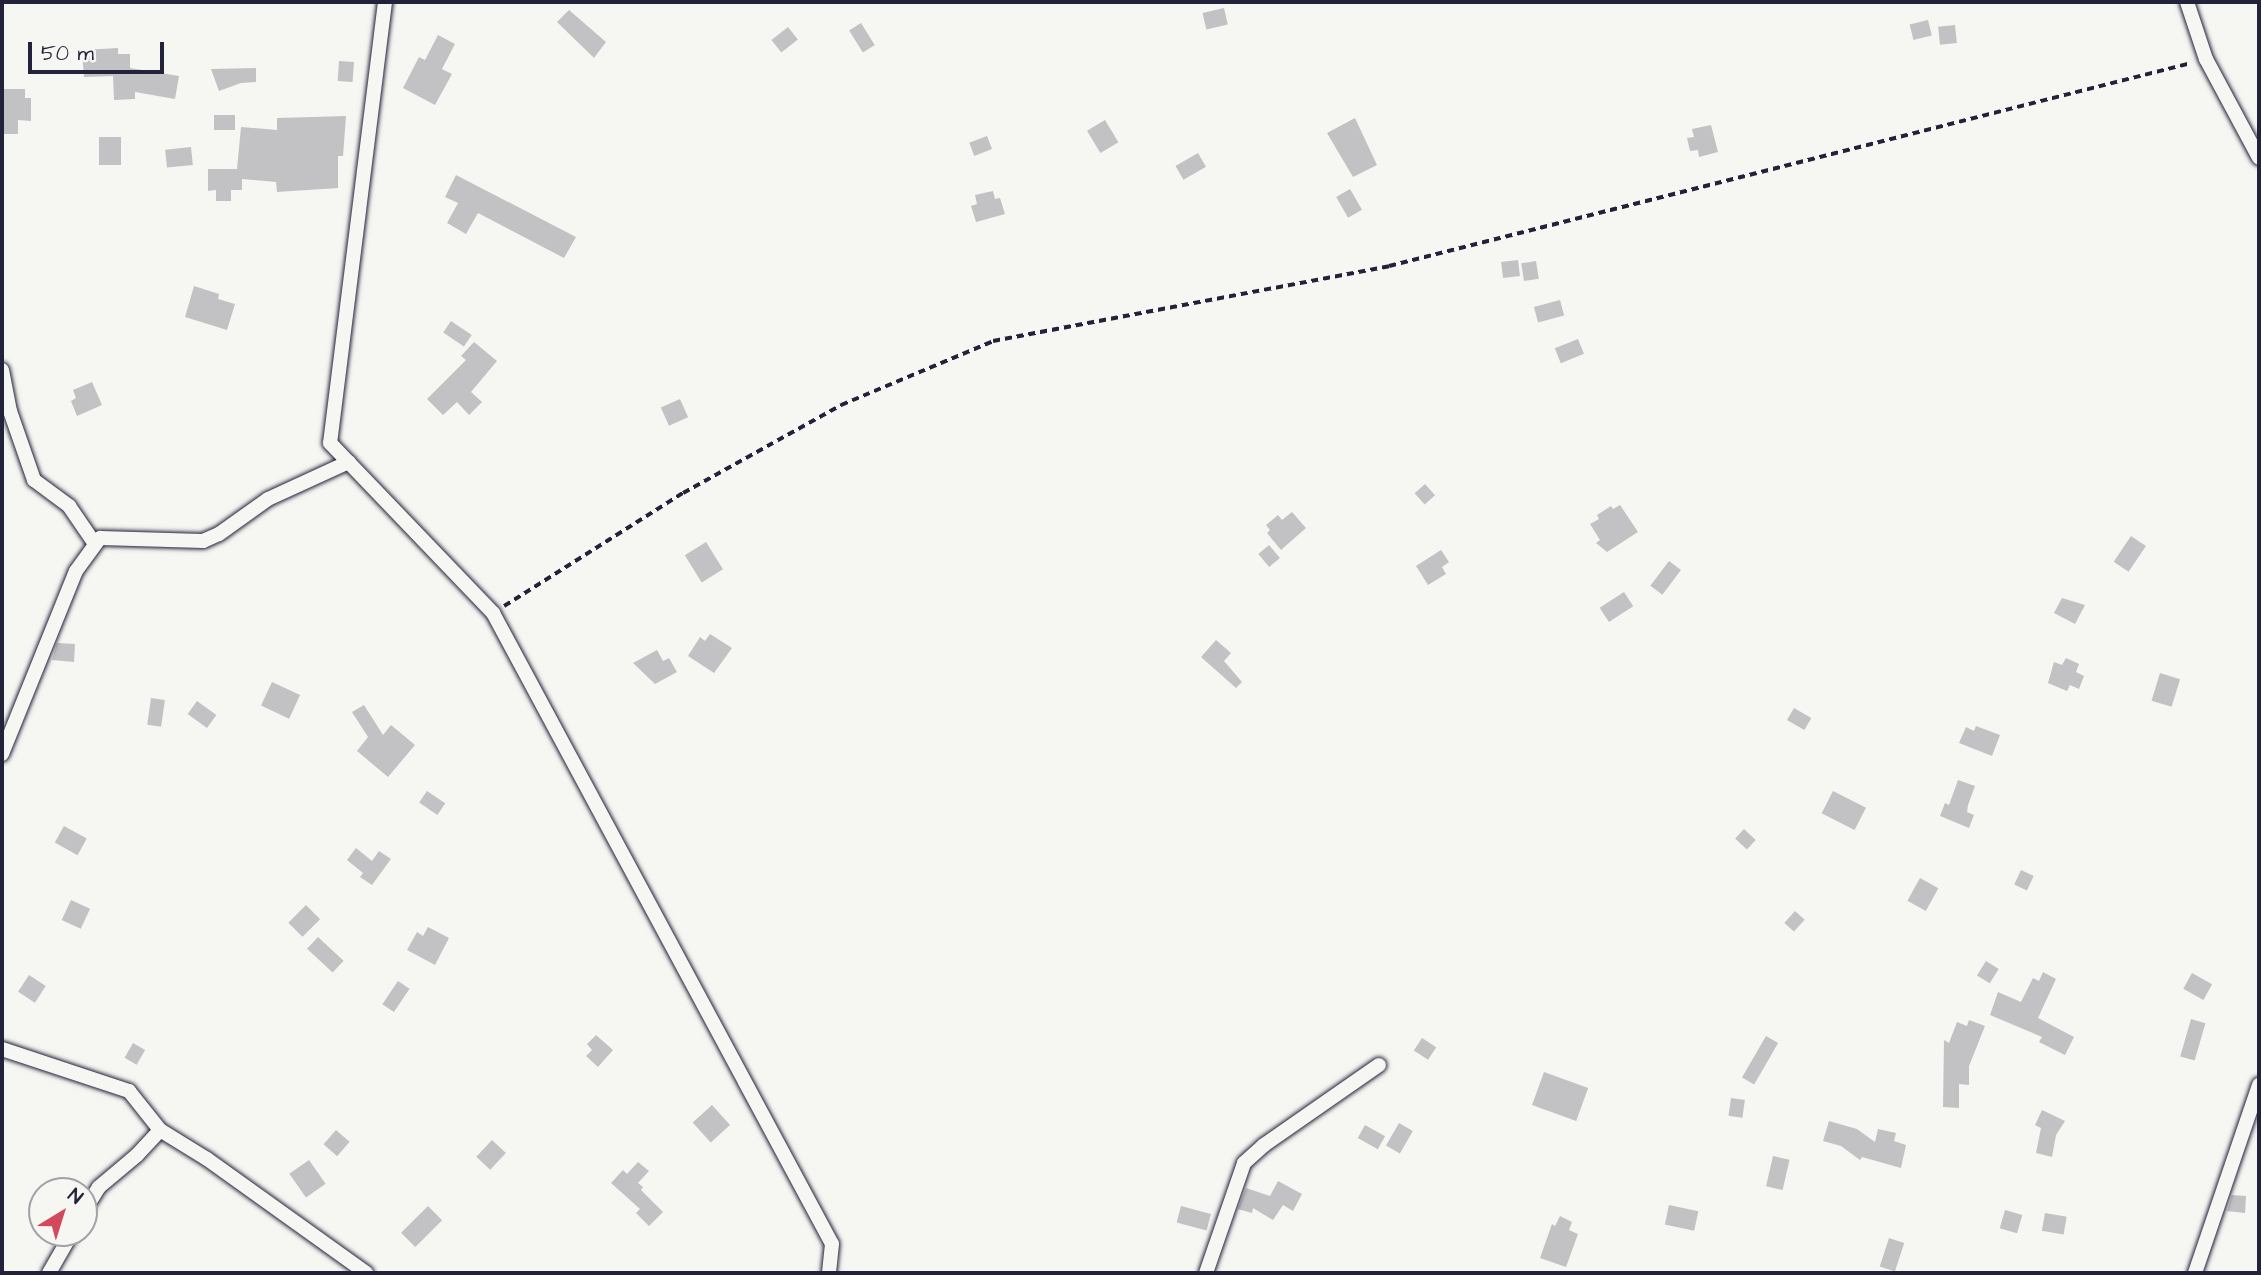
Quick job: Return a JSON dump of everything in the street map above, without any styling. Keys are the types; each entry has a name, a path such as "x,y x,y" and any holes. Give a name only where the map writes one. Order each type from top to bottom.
{"street":[{"path":"385,2 330,443 493,612 832,1244 829,1273"},
{"path":"2186,2 2206,59 2259,158"},
{"path":"2,370 10,411 34,480 69,506 94,544"},
{"path":"2,754 76,572 94,544 108,536 204,541 268,499 349,462"},
{"path":"2,1049 129,1091 160,1130 207,1159 366,1273"},
{"path":"1206,1273 1244,1163 1379,1065"},
{"path":"2194,1273 2259,1085"},
{"path":"98,1189 160,1130"},
{"path":"49,1273 64,1247"}],"path":[{"path":"493,612 683,492 841,405 993,341 1389,266 2206,59"}],"building":[{"path":"1224,8 1228,25 1206,30 1203,13"},
{"path":"569,10 606,42 594,58 557,22"},
{"path":"1928,20 1932,36 1913,40 1910,25"},
{"path":"861,23 875,45 863,52 849,30"},
{"path":"1955,25 1957,43 1940,45 1938,27"},
{"path":"788,27 798,40 781,53 771,40"},
{"path":"438,35 455,44 442,69 452,74 435,105 403,88 419,57 425,60"},
{"path":"118,48 118,54 130,54 130,68 179,76 175,99 135,92 135,99 114,100 113,76 84,77 82,50"},
{"path":"339,61 354,62 353,82 338,81"},
{"path":"256,68 256,82 241,83 219,91 211,69"},
{"path":"2,89 25,89 25,98 31,98 31,121 18,120 18,134 2,134"},
{"path":"214,115 235,115 235,130 214,130"},
{"path":"346,116 343,156 338,156 338,188 277,192 276,182 242,179 242,190 231,190 231,201 216,201 216,190 208,191 208,169 237,169 241,127 277,130 277,118"},
{"path":"1355,118 1377,165 1353,177 1327,133"},
{"path":"1105,120 1118,142 1100,153 1087,131"},
{"path":"1711,125 1718,152 1699,157 1698,150 1690,151 1687,138 1694,137 1692,129"},
{"path":"987,136 992,149 974,156 969,143"},
{"path":"99,137 121,137 121,165 99,165"},
{"path":"191,147 193,165 167,168 165,150"},
{"path":"1198,153 1206,167 1183,180 1175,166"},
{"path":"456,175 576,237 564,258 478,213 466,234 447,223 458,203 445,197"},
{"path":"1350,189 1362,210 1348,218 1336,197"},
{"path":"993,191 995,199 1000,198 1005,214 976,222 971,206 977,204 975,195"},
{"path":"1518,260 1520,276 1503,278 1501,262"},
{"path":"1536,261 1539,279 1524,281 1521,263"},
{"path":"194,286 219,294 218,299 235,304 227,330 185,317"},
{"path":"1560,300 1564,315 1538,322 1534,307"},
{"path":"451,321 472,335 464,347 443,333"},
{"path":"1578,339 1584,354 1561,363 1555,348"},
{"path":"474,342 497,361 471,392 482,402 469,415 457,402 443,415 427,399 466,360 461,356"},
{"path":"92,382 102,405 77,416 71,401 76,398 73,390"},
{"path":"680,399 688,417 669,426 661,408"},
{"path":"1425,484 1435,495 1425,505 1415,493"},
{"path":"1620,505 1638,532 1607,552 1596,543 1600,540 1590,524 1599,519 1597,515 1611,506 1613,509"},
{"path":"1292,512 1306,528 1281,550 1267,533 1270,530 1266,525 1278,515 1282,520"},
{"path":"2131,536 2146,546 2129,572 2114,562"},
{"path":"706,542 723,569 702,582 685,555"},
{"path":"1269,545 1280,558 1269,567 1258,554"},
{"path":"1441,550 1449,562 1442,567 1446,574 1428,585 1416,566"},
{"path":"1669,561 1681,570 1662,595 1650,586"},
{"path":"1624,592 1633,606 1609,622 1600,608"},
{"path":"2062,598 2085,605 2075,624 2054,613"},
{"path":"710,634 732,648 714,673 688,656 700,637 705,641"},
{"path":"1216,640 1231,653 1224,661 1242,682 1236,688 1201,657"},
{"path":"57,643 75,644 74,662 52,660"},
{"path":"657,650 663,661 669,658 677,672 655,684 633,663"},
{"path":"2066,658 2079,664 2076,672 2084,676 2079,689 2070,685 2067,691 2048,683 2054,662 2062,665"},
{"path":"2160,673 2180,679 2172,707 2152,701"},
{"path":"272,682 300,695 289,719 261,706"},
{"path":"151,698 165,700 161,727 147,725"},
{"path":"197,701 216,715 207,728 188,714"},
{"path":"364,705 383,735 391,725 415,745 388,777 357,751 368,737 352,712"},
{"path":"1794,708 1811,718 1804,730 1787,720"},
{"path":"1976,726 2000,735 1992,756 1959,743 1966,727 1974,731"},
{"path":"1958,780 1975,786 1967,812 1974,815 1969,828 1940,816 1945,803 1949,805"},
{"path":"427,791 445,803 437,815 419,803"},
{"path":"1833,791 1866,808 1855,830 1822,813"},
{"path":"64,826 87,839 78,855 55,843"},
{"path":"1744,829 1756,840 1747,849 1735,839"},
{"path":"356,848 372,861 379,851 391,859 372,885 360,877 363,873 347,860"},
{"path":"2021,870 2034,876 2027,890 2014,885"},
{"path":"1920,878 1938,888 1926,911 1907,901"},
{"path":"71,900 90,909 81,929 62,920"},
{"path":"306,905 320,919 302,937 288,923"},
{"path":"1795,911 1805,920 1794,932 1784,923"},
{"path":"428,927 449,938 435,965 407,950 417,932 423,936"},
{"path":"318,937 344,961 333,973 307,949"},
{"path":"1986,961 1999,969 1990,983 1977,975"},
{"path":"2043,972 2056,979 2038,1018 2074,1037 2065,1055 2039,1042 2042,1037 1990,1015 1998,992 2021,1002 2033,978 2039,981"},
{"path":"2192,973 2212,984 2203,1000 2183,989"},
{"path":"29,975 46,986 35,1003 18,992"},
{"path":"398,981 410,989 394,1012 382,1004"},
{"path":"2191,1019 2205,1023 2195,1061 2180,1056"},
{"path":"1969,1020 1985,1026 1969,1066 1969,1085 1959,1084 1959,1108 1943,1107 1944,1040 1949,1043 1957,1022 1967,1026"},
{"path":"596,1035 613,1050 598,1067 586,1056 592,1050 587,1044"},
{"path":"1766,1036 1778,1043 1754,1085 1742,1078"},
{"path":"1422,1038 1436,1047 1428,1060 1414,1051"},
{"path":"133,1043 145,1050 137,1065 124,1058"},
{"path":"1544,1072 1588,1088 1576,1121 1532,1105"},
{"path":"1731,1098 1745,1100 1742,1118 1728,1116"},
{"path":"712,1105 730,1125 711,1142 693,1122"},
{"path":"2042,1110 2065,1121 2056,1135 2052,1157 2036,1153 2041,1128 2035,1125"},
{"path":"1829,1121 1857,1129 1875,1142 1878,1129 1896,1133 1894,1141 1906,1145 1901,1168 1862,1157 1860,1160 1841,1146 1823,1141"},
{"path":"1399,1123 1413,1131 1400,1154 1386,1146"},
{"path":"1365,1125 1385,1136 1378,1149 1358,1138"},
{"path":"336,1130 350,1142 337,1156 324,1144"},
{"path":"492,1140 506,1153 490,1170 476,1157"},
{"path":"1773,1156 1790,1160 1783,1190 1766,1186"},
{"path":"309,1160 326,1184 306,1198 289,1174"},
{"path":"638,1162 649,1171 638,1183 643,1187 641,1190 663,1212 649,1226 636,1213 640,1209 611,1183 623,1170 627,1174"},
{"path":"1278,1181 1302,1194 1293,1211 1283,1205 1273,1220 1253,1208 1252,1213 1238,1209 1246,1188 1270,1196"},
{"path":"2232,1195 2246,1196 2245,1213 2227,1211"},
{"path":"1669,1205 1698,1211 1694,1231 1665,1225"},
{"path":"428,1206 442,1220 415,1247 401,1233"},
{"path":"1181,1206 1211,1214 1207,1230 1177,1222"},
{"path":"2005,1210 2022,1215 2017,1233 2000,1228"},
{"path":"2045,1213 2067,1217 2064,1235 2042,1231"},
{"path":"1560,1216 1572,1222 1569,1230 1578,1234 1566,1267 1540,1258 1552,1224 1555,1226"},
{"path":"1889,1238 1904,1243 1895,1271 1880,1267"}]}
